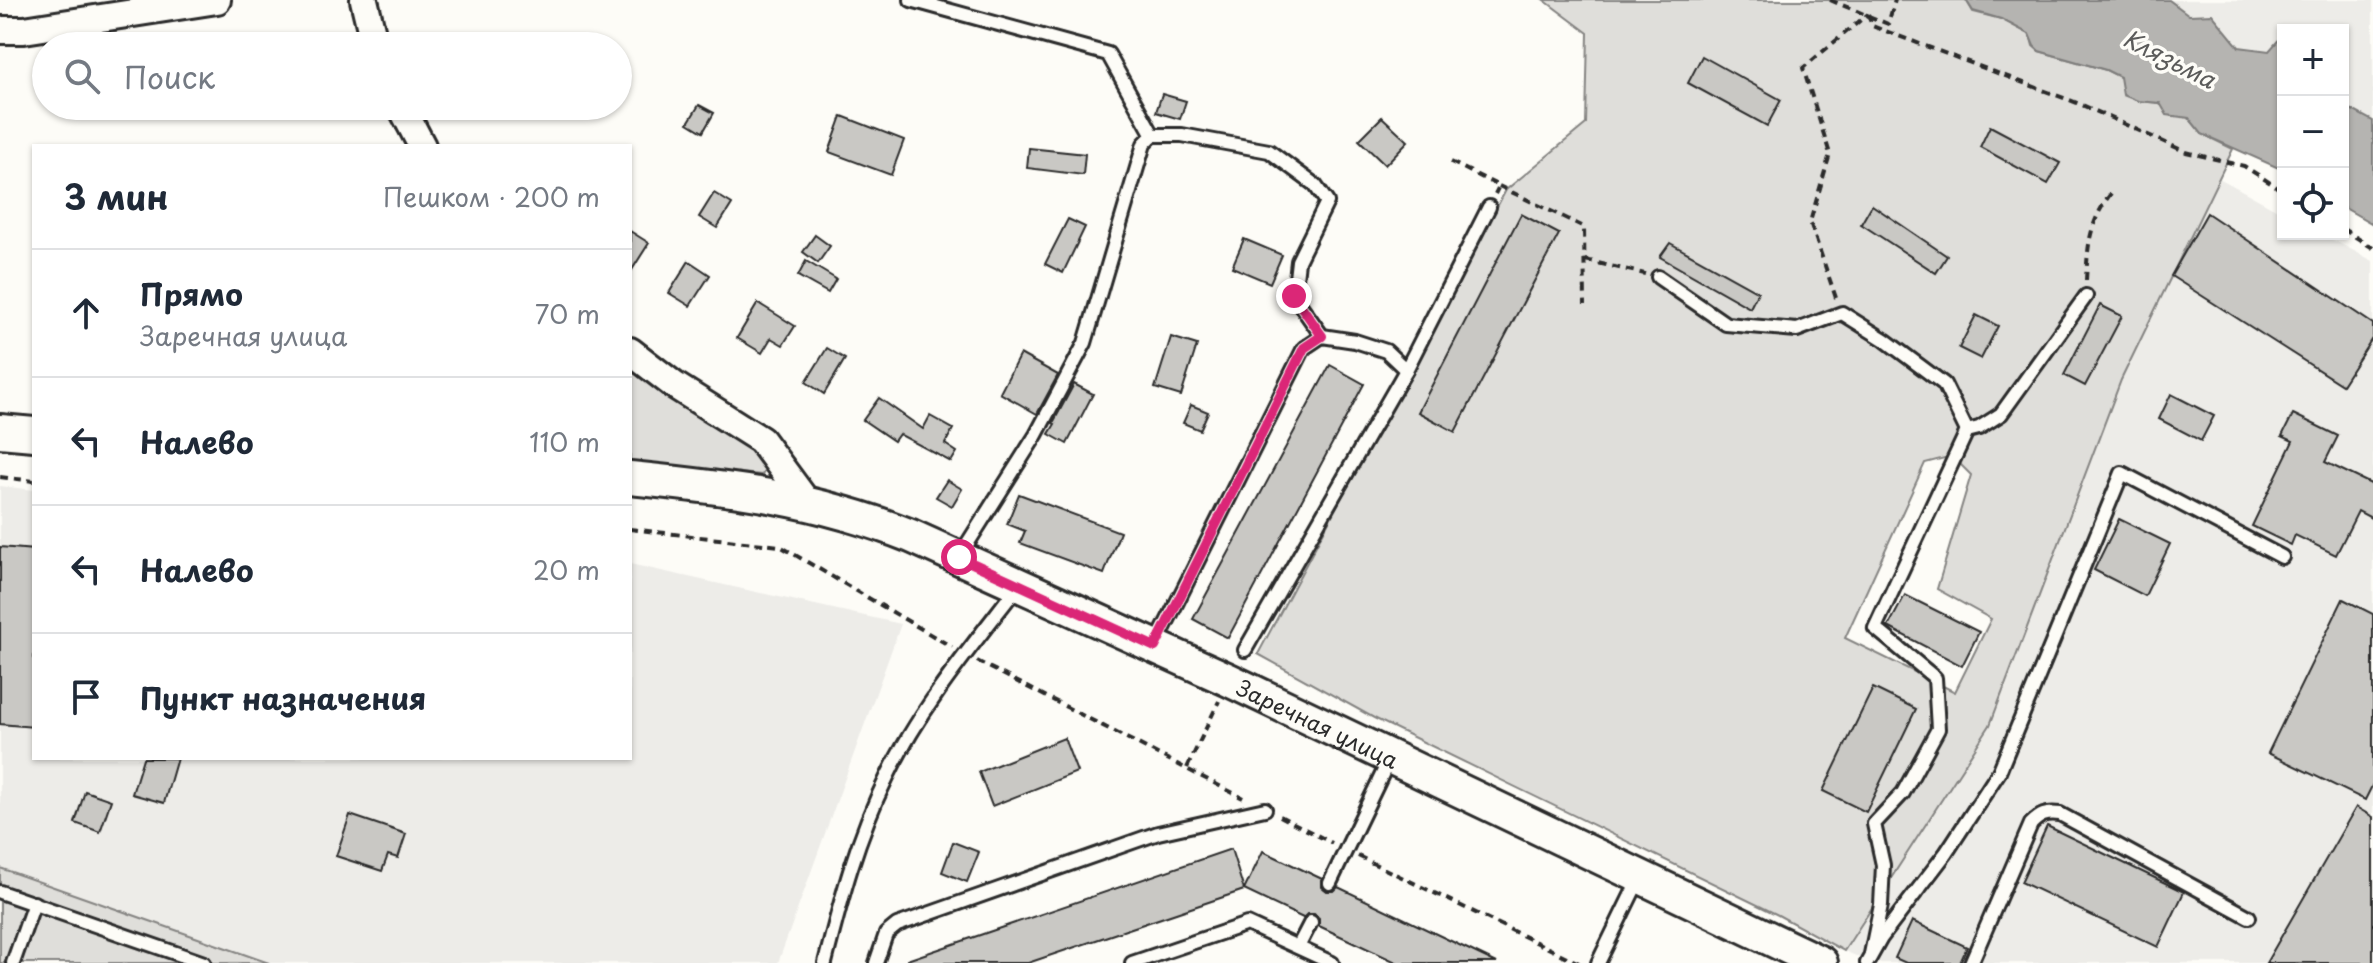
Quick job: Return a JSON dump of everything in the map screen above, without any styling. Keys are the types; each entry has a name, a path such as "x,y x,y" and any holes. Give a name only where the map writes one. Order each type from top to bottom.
{"street":[{"path":"0,30 24,30 217,0"},
{"path":"364,0 372,32"},
{"path":"408,120 421,144"},
{"path":"632,353 674,385 761,440 806,501"},
{"path":"0,431 32,434"},
{"name":"Заречная улица","path":"632,478 738,489 806,501 871,520 1155,647 1821,963"}],"lane":[{"path":"911,0 1108,54 1153,135"},
{"path":"959,557 1036,435 1085,343 1144,144 1153,135 1182,135 1269,151 1315,185 1327,202 1298,261 1294,296 1322,336"},
{"path":"1245,650 1406,370 1489,207"},
{"path":"1658,277 1726,324 1797,330 1842,313 1885,340 1944,384 1967,431"},
{"path":"1967,431 1979,428 2001,414 2086,296"},
{"path":"1155,647 1304,348 1322,336 1355,341 1386,351 1406,370"},
{"path":"1869,958 1881,905 1883,865 1874,824 1903,793 1938,729 1935,678 1875,628 1967,431"},
{"path":"1869,958 1946,853 1999,772 2122,473 2282,557"},
{"path":"825,963 852,861 876,801 903,747 965,655 1019,585"},
{"path":"1330,883 1390,757"},
{"path":"876,963 886,934 897,925 1158,833 1265,809"},
{"path":"1971,963 2031,824 2040,815 2050,813 2060,814 2249,917"},
{"path":"1598,963 1640,876"},
{"path":"0,892 204,963"},
{"path":"13,963 34,903"},
{"path":"1298,947 1311,922"},
{"path":"1132,963 1247,924 1332,963"}],"path":[{"path":"1830,0 1888,24 1895,0"},
{"path":"1868,14 1872,26 2080,104 2186,152 2244,166 2277,187"},
{"path":"1842,313 1810,222 1830,154 1803,68 1868,14"},
{"path":"1451,162 1584,227 1585,305"},
{"path":"1489,207 1499,186"},
{"path":"2086,296 2088,241 2097,211 2112,192"},
{"path":"2349,233 2373,248"},
{"path":"1585,260 1658,277"},
{"path":"0,477 32,481"},
{"path":"632,529 780,546 965,655"},
{"path":"1187,768 1225,688"}],"shaded area":[{"path":"1544,0 1966,0 1973,12 2001,19 2030,34 2033,46 2039,51 2120,77 2138,101 2160,103 2189,118 2202,134 2233,149 2121,380 1990,725 1844,951 1778,915 1374,718 1258,654 1506,190 1586,124 1588,33","holes":["1952,456 1971,475 1937,589 1991,619 1955,692 1845,638 1925,463"]},
{"path":"2169,0 2373,0 2373,121 2349,108 2349,24 2277,24 2277,42 2270,51 2239,47 2212,14 2189,15"},
{"path":"2219,178 2277,210 2277,240 2333,240 2373,261 2373,963 1873,963 1844,951 1990,725 2121,380"},
{"path":"632,363 756,448 767,464 762,475 632,463"},
{"path":"0,486 32,490 32,760 632,760 632,564 901,624 778,963 269,963 0,868"},
{"path":"0,868 269,963 0,963"}],"water":[{"name":"Клязьма","path":"1966,0 2169,0 2189,15 2212,14 2239,47 2269,51 2277,42 2277,167 2202,134 2189,118 2167,115 2160,103 2138,101 2123,95 2120,77 2039,51 2029,34 2001,19 1973,11"},
{"path":"2349,108 2373,121 2373,224 2349,210"}],"building":[{"path":"1702,56 1781,100 1767,126 1688,83"},
{"path":"1162,94 1186,101 1180,119 1156,112"},
{"path":"699,105 714,113 703,132 688,123"},
{"path":"842,116 904,140 891,175 829,152"},
{"path":"1382,117 1408,141 1385,165 1359,140"},
{"path":"1990,126 2060,163 2048,184 1980,147"},
{"path":"1029,148 1085,154 1083,175 1027,168"},
{"path":"714,193 732,204 717,228 699,217"},
{"path":"1872,205 1947,256 1936,273 1861,224"},
{"path":"2207,213 2373,324 2373,337 2342,385 2171,276"},
{"path":"1521,214 1559,234 1455,432 1418,412"},
{"path":"1068,219 1085,227 1063,273 1045,264"},
{"path":"632,232 649,243 632,270"},
{"path":"815,235 830,246 818,263 803,252"},
{"path":"1244,239 1282,255 1270,283 1232,267"},
{"path":"1670,243 1758,292 1750,308 1660,257"},
{"path":"689,261 710,275 690,306 669,293"},
{"path":"806,261 836,279 828,293 798,276"},
{"path":"758,303 795,326 783,345 771,338 762,353 737,338"},
{"path":"2100,305 2122,316 2085,386 2064,375"},
{"path":"1976,315 1998,326 1981,359 1959,348"},
{"path":"1171,337 1197,345 1181,396 1155,388"},
{"path":"827,348 845,359 824,394 806,382"},
{"path":"1020,354 1058,375 1037,414 1000,393"},
{"path":"1330,365 1364,384 1228,638 1193,619"},
{"path":"1074,384 1093,394 1067,444 1049,434"},
{"path":"2171,394 2214,416 2201,441 2159,419"},
{"path":"879,398 923,429 930,416 953,429 945,444 957,452 951,462 899,434 894,441 863,420"},
{"path":"1191,405 1208,412 1200,430 1183,423"},
{"path":"2293,414 2338,436 2325,462 2373,485 2373,519 2358,511 2336,555 2295,535 2291,545 2252,526 2293,441 2282,436"},
{"path":"947,480 962,489 952,506 936,497"},
{"path":"1019,494 1120,532 1104,574 1020,543 1025,531 1007,524"},
{"path":"2119,519 2170,544 2145,596 2094,570"},
{"path":"0,547 32,550 32,727 0,724"},
{"path":"1905,595 1979,632 1962,666 1888,627"},
{"path":"2343,599 2373,614 2373,784 2365,800 2268,753"},
{"path":"1873,688 1916,709 1866,812 1823,791"},
{"path":"1064,738 1077,772 992,806 979,772"},
{"path":"142,760 176,760 164,803 132,794"},
{"path":"85,791 111,800 100,832 75,823"},
{"path":"2356,807 2373,817 2373,963 2266,963"},
{"path":"350,815 406,834 398,858 388,855 382,871 336,856"},
{"path":"2047,826 2184,892 2158,947 2021,882"},
{"path":"953,842 979,852 967,882 942,872"},
{"path":"1231,849 1244,890 1028,963 907,963 907,960"},
{"path":"1263,851 1322,879 1322,887 1327,891 1338,887 1497,963 1398,963 1319,926 1319,918 1314,914 1303,918 1244,890"},
{"path":"1912,921 1967,947 1960,963 1906,963 1895,958"}],"route":[{"path":"959,557 1155,647 1304,348 1322,336 1294,296"}]}
